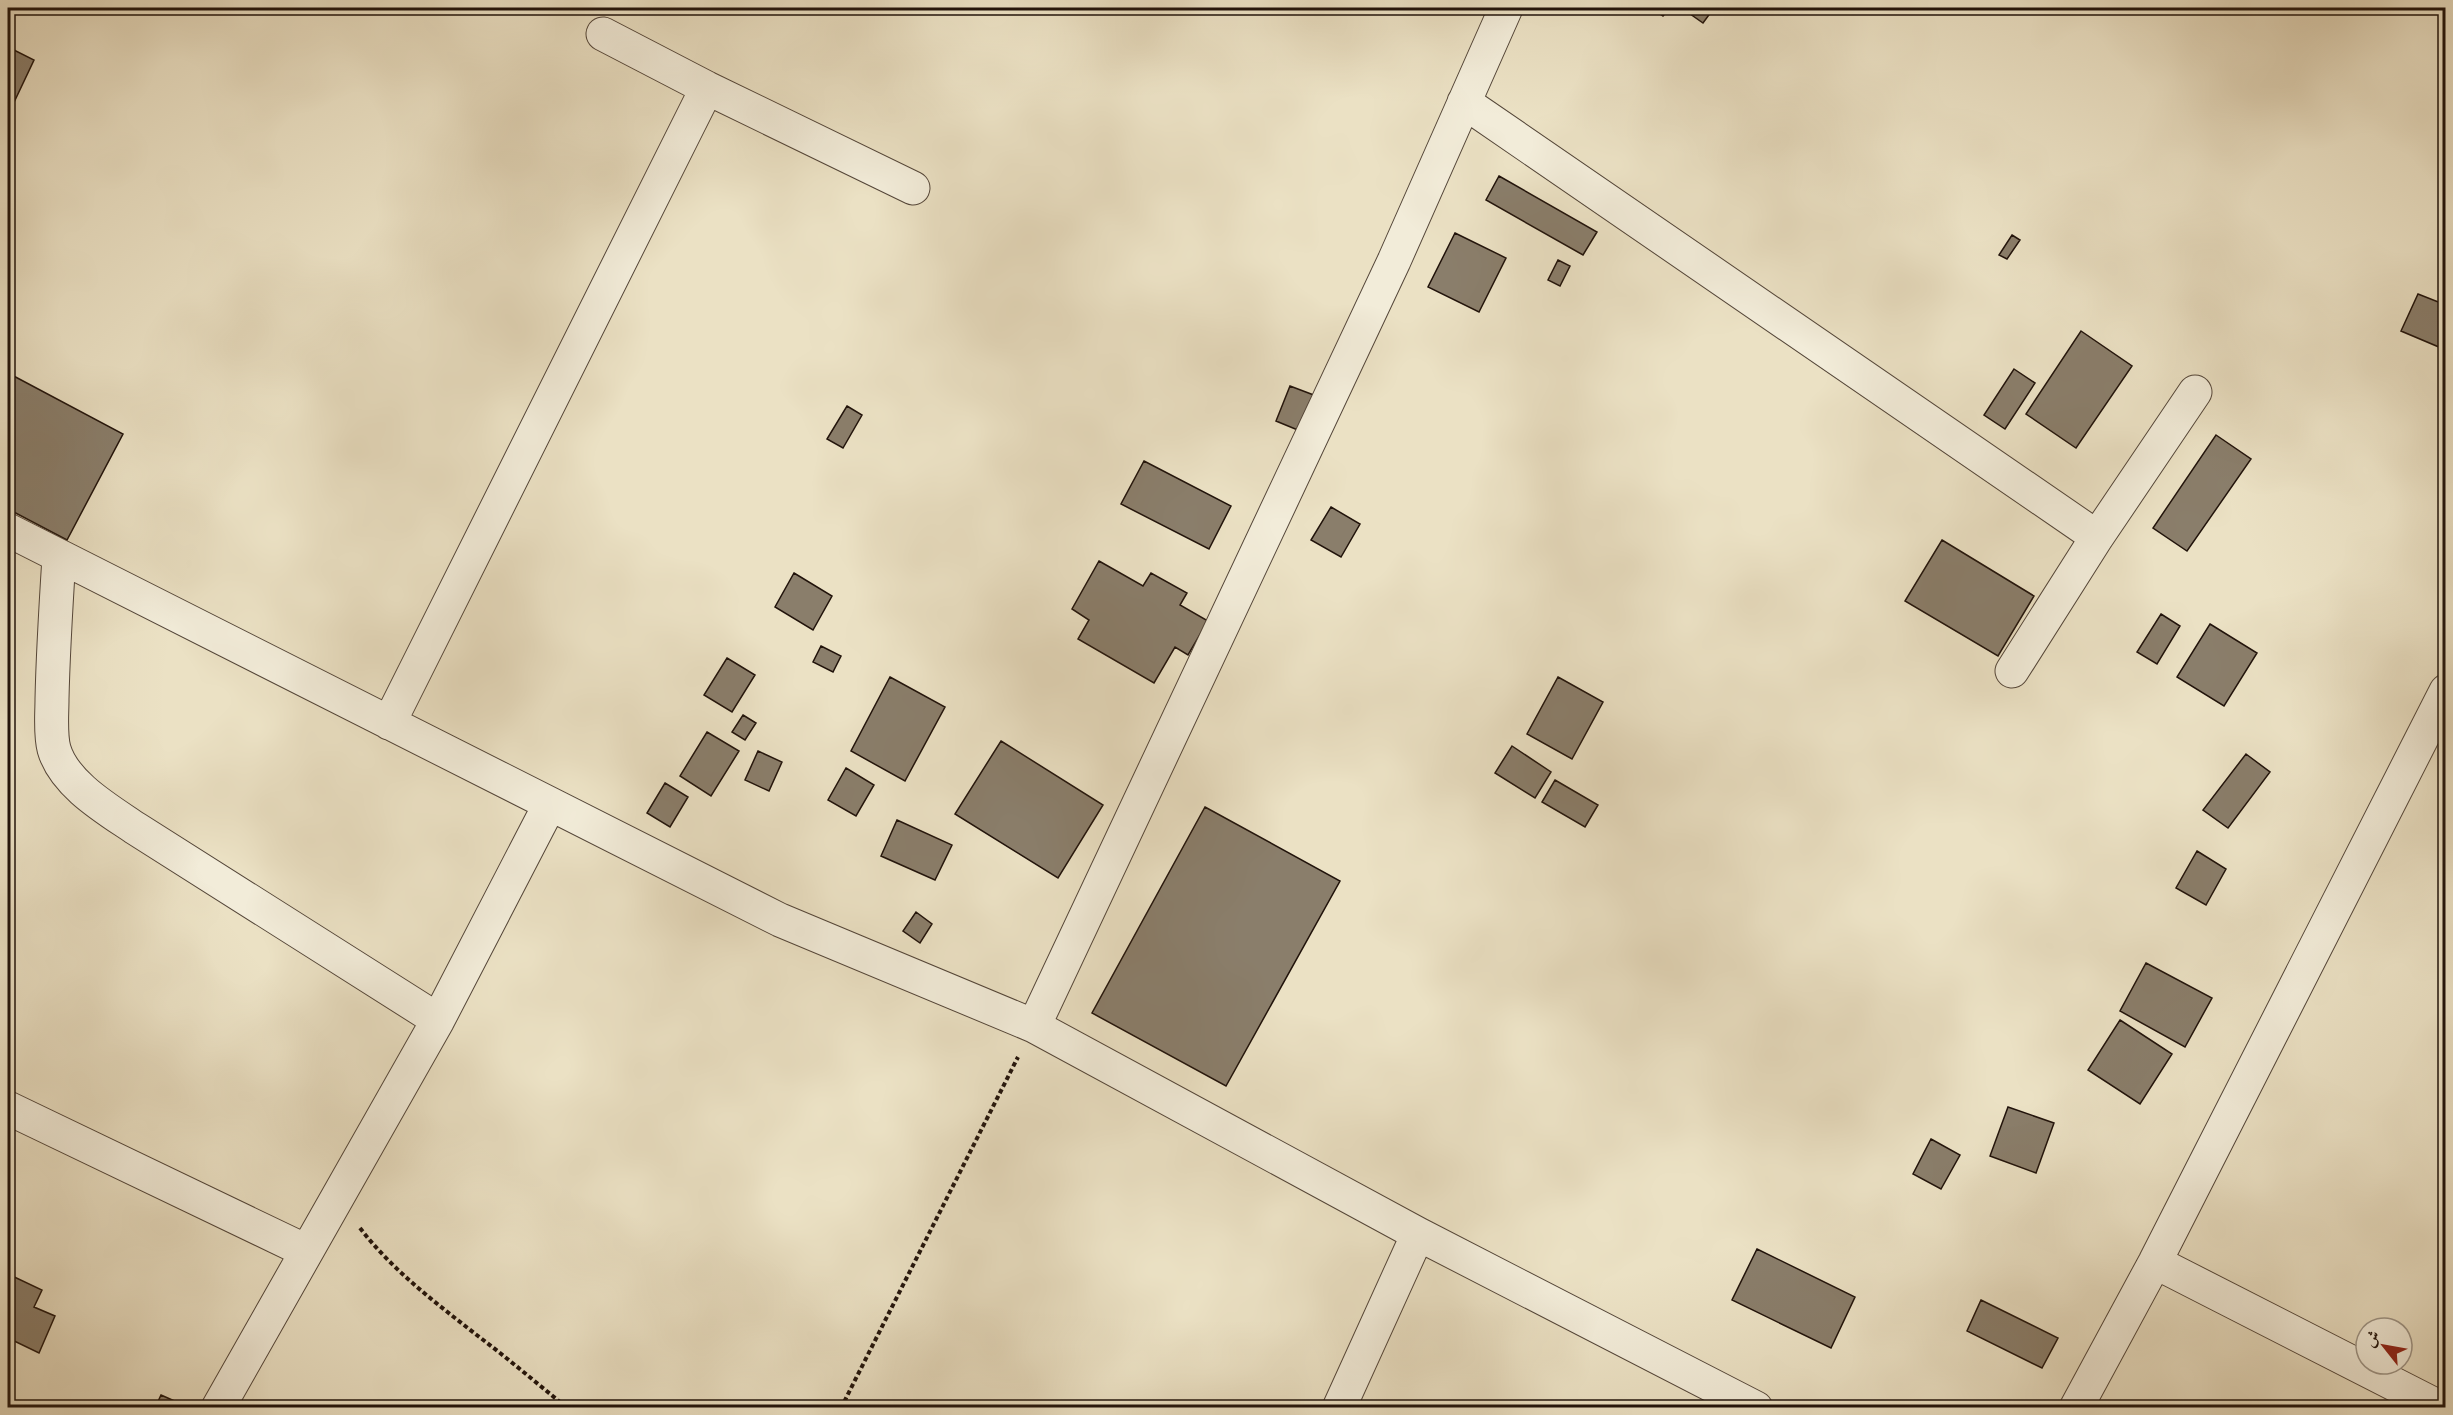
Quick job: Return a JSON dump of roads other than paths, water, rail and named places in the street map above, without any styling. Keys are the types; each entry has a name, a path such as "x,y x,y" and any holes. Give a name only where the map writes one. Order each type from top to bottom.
{"street":[{"path":"1034,1026 1394,261 1506,8"},
{"path":"603,34 707,88 913,188"},
{"path":"388,723 707,88"},
{"path":"1464,102 2097,537"},
{"path":"2012,671 2097,537 2195,392"},
{"path":"8,530 780,920 1034,1026 1418,1234 1756,1407"},
{"path":"59,557 53,649 52,715 54,749 68,772 92,799 126,822 438,1020"},
{"path":"2076,1407 2155,1262 2445,691"},
{"path":"218,1407 438,1020 550,804"},
{"path":"8,1108 306,1251"},
{"path":"1339,1407 1418,1234"},
{"path":"2155,1262 2441,1407"}]}
